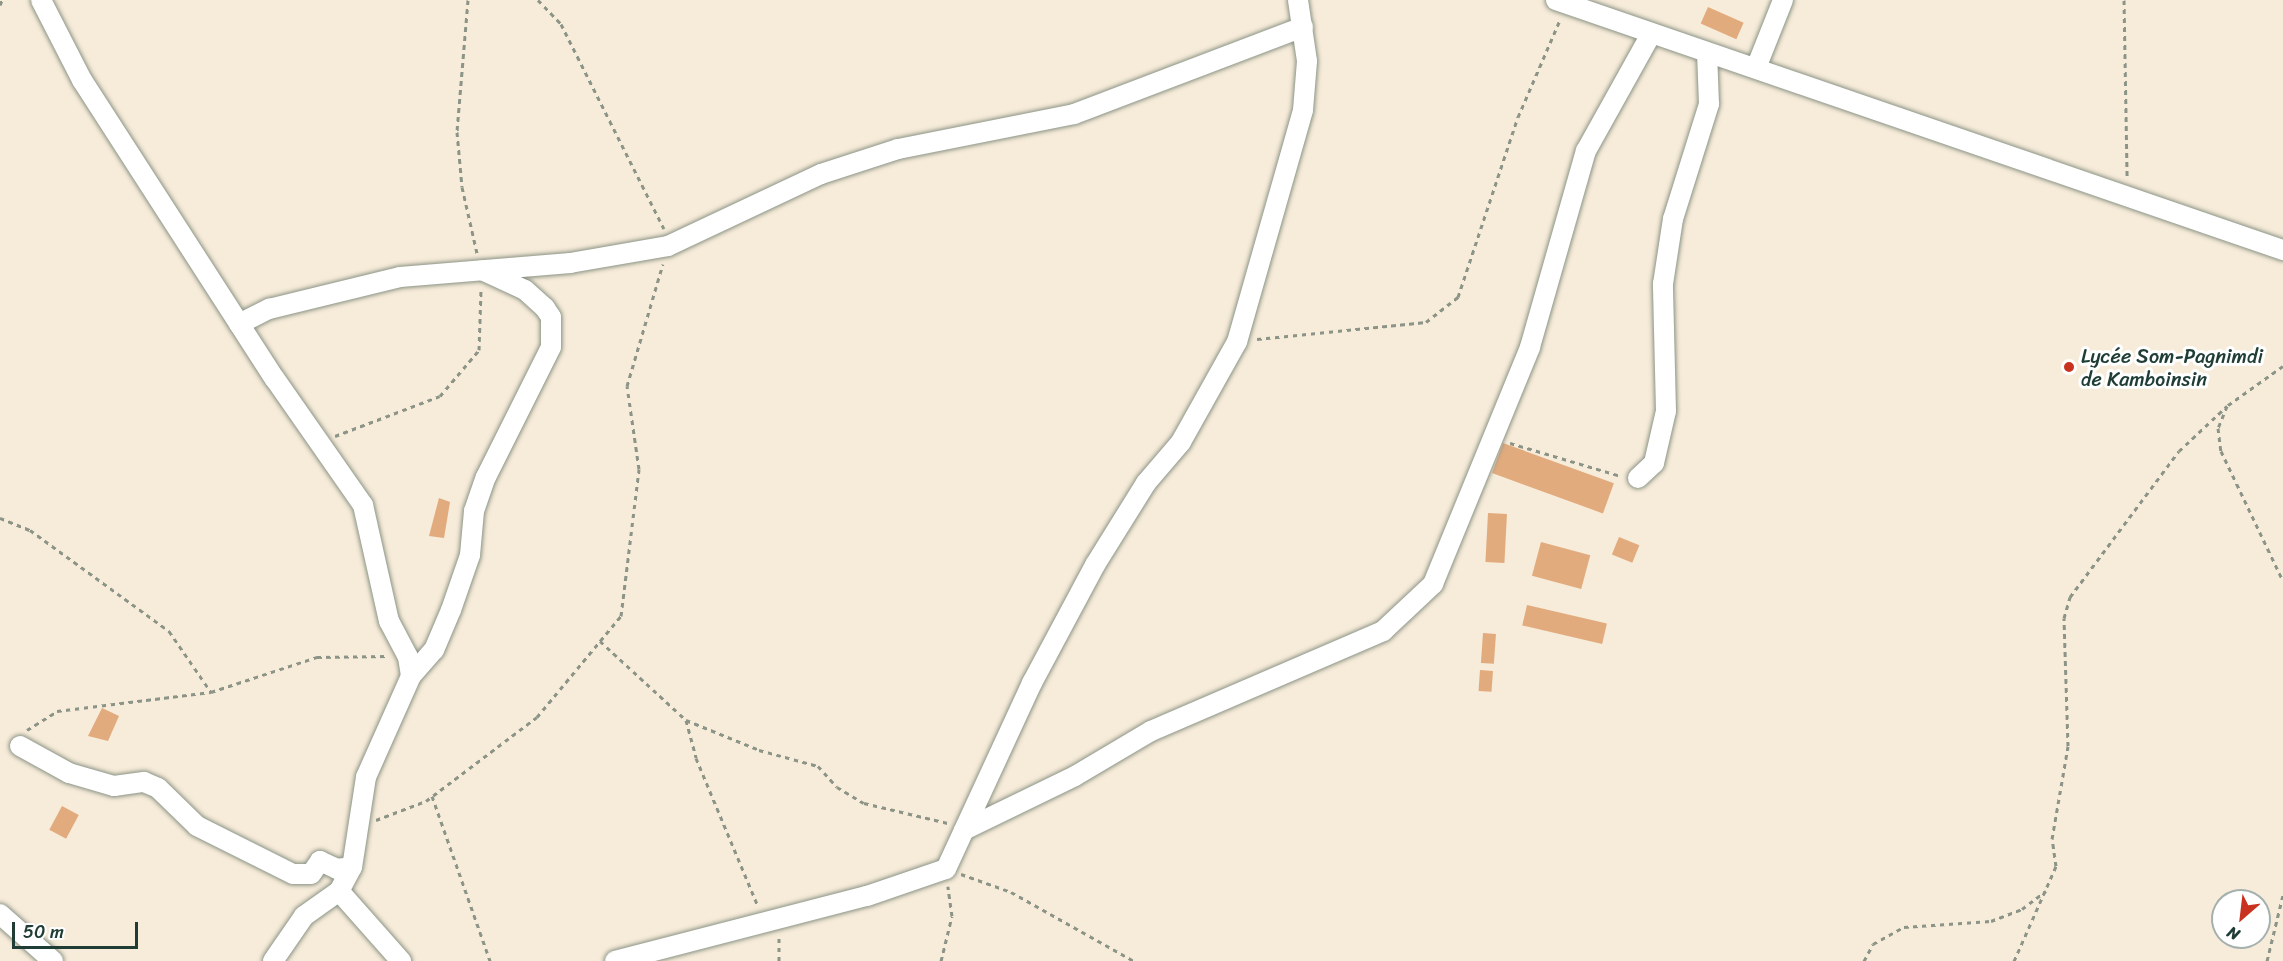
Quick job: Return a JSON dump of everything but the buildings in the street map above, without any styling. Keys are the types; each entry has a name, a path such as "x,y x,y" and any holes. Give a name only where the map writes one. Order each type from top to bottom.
{"street":[{"path":"41,0 82,80 239,324 363,505 389,621 410,666"},
{"path":"615,961 772,921 946,869 1032,683 1095,565 1146,483 1181,441 1237,342 1303,110 1307,61 1298,0"},
{"path":"1756,68 1783,0"},
{"path":"1562,2 2283,250"},
{"path":"239,324 314,296 400,277 623,257 668,246 821,174 898,149 1074,114 1303,27"},
{"path":"964,830 1075,776 1151,731 1383,631 1433,584 1490,435 1530,347 1586,152 1651,33"},
{"path":"1638,478 1654,463 1666,411 1663,284 1673,219 1709,104 1707,53"},
{"path":"273,961 304,916 339,891 352,867 355,828 366,777 410,666 434,650 471,555 474,511 486,477 551,347 551,317 545,308 525,290 481,269"},
{"path":"20,746 69,773 114,786 144,782 158,788 197,826 293,874 311,874 320,861 337,869 352,867"},
{"path":"339,891 401,961"},
{"path":"0,914 53,961"}],"path":[{"path":"0,4 2,0"},
{"path":"355,828 432,796 537,717 621,616 639,469 627,386 668,246 661,214 634,174 561,24 538,0"},
{"path":"2124,0 2126,195"},
{"path":"1237,342 1426,322 1458,297 1518,117 1562,2"},
{"path":"2014,961 2049,889 2068,746 2064,618 2070,597 2179,451 2227,406 2283,366"},
{"path":"2227,406 2218,428 2221,451 2283,580"},
{"path":"1490,435 1638,478"},
{"path":"0,518 30,530 169,631 211,692"},
{"path":"600,641 686,720 759,750 818,766 837,787 864,803 941,819 964,830"},
{"path":"20,746 29,728 57,711 211,692 317,657 410,666"},
{"path":"686,720 696,758 772,921 779,961"},
{"path":"432,796 490,961"},
{"path":"941,961 952,916 946,869 1011,892 1134,961"},
{"path":"1864,961 1873,944 1904,927 1991,921 2022,909 2049,889"},
{"path":"2267,961 2283,895"}],"place":[{"name":"Lycée Som-Pagnimdi de Kamboinsin","path":"2069,367"}]}
